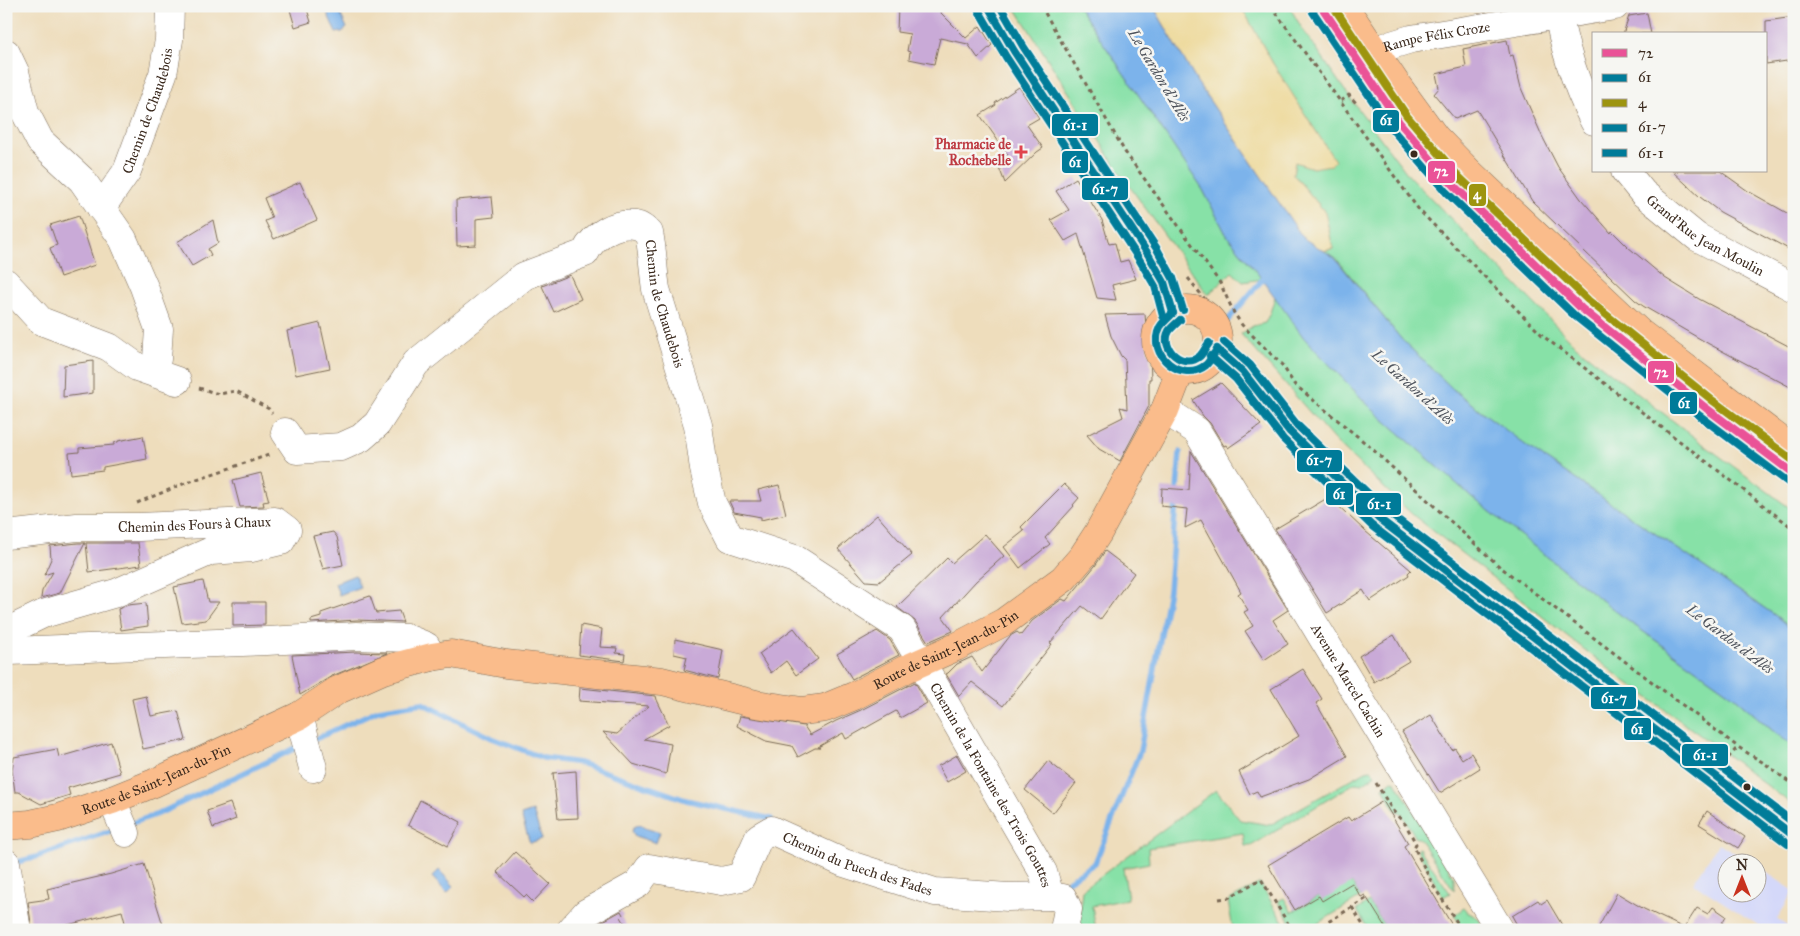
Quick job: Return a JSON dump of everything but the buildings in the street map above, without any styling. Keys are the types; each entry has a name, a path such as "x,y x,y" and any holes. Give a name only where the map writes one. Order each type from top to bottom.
{"main road":[{"path":"988,6 1014,51 1148,254 1164,282 1192,308 1207,316 1213,323 1243,372 1290,432 1378,518 1794,836"},
{"path":"1321,6 1397,85 1435,137 1470,173 1640,333 1794,450"},
{"path":"1344,6 1399,122 1453,185 1581,308 1706,408 1794,474"},
{"path":"1192,308 1165,318 1156,335 1159,353 1178,378 1207,365 1223,339"},
{"name":"Route de Saint-Jean-du-Pin","path":"6,826 30,824 58,818 118,815 154,784 306,742 338,690 383,670 451,654 506,664 584,674 662,681 756,704 802,711 825,708 956,647 1004,622 1063,579 1083,556 1098,533 1164,410 1178,378"},
{"name":"Route de Saint-Jean-du-Pin","path":"306,742 314,714 384,685 429,676 466,672 545,677 584,674"}],"street":[{"name":"Chemin de Chaudebois","path":"101,208 127,171 163,74 169,40 170,6"},
{"name":"Rampe Félix Croze","path":"1365,53 1411,39 1558,11 1615,6"},
{"path":"1558,11 1561,30 1580,93 1592,117"},
{"path":"6,53 15,72 25,112 40,141 82,180 123,239 144,287 159,329 157,359 150,371"},
{"name":"Grand'Rue Jean Moulin","path":"1626,172 1643,193 1698,237 1794,288"},
{"name":"Chemin de Chaudebois","path":"291,441 341,447 361,438 377,424 416,363 524,276 585,253 589,244 597,236 618,226 640,226 649,233 653,250 656,289 698,424 704,469 712,503 730,538 795,559 902,629 922,662"},
{"path":"6,283 41,322 109,347 137,367 177,381"},
{"name":"Avenue Marcel Cachin","path":"1178,378 1197,431 1500,930"},
{"name":"Avenue Marcel Cachin","path":"1164,410 1197,431"},
{"name":"Chemin des Fours à Chaux","path":"6,536 78,527 139,527 275,521 286,530 281,541 252,548 211,552 116,593 43,614 6,632"},
{"path":"6,648 10,651 268,642 356,636 406,638 426,646 432,657"},
{"name":"Chemin de la Fontaine des Trois Gouttes","path":"922,662 1046,884 1063,898 1068,909 1064,930"},
{"name":"Chemin du Puech des Fades","path":"571,930 586,913 638,884 649,868 721,881 741,877 759,837 771,830 844,863 935,892 1008,897 1046,884"},
{"path":"7,870 17,930"}],"path":[{"path":"1041,6 1125,152 1220,282 1234,313 1242,325 1283,366 1294,384 1369,446 1499,566 1738,747 1794,786"},
{"path":"1272,6 1419,210 1543,336 1794,529"},
{"path":"1340,101 1349,95"},
{"path":"1187,277 1192,308 1223,339"},
{"path":"133,504 196,479 274,454 291,441 269,409 236,392 219,394 177,381"},
{"path":"1728,758 1738,747"},
{"path":"1376,783 1393,811 1406,825 1416,844 1414,847 1426,870 1462,930"},
{"path":"1219,899 1228,898 1261,879 1292,930"},
{"path":"1314,930 1367,898"},
{"path":"1352,907 1366,930"},
{"path":"1326,923 1330,930"}],"shaded area":[{"path":"1719,843 1737,854 1718,854 1718,899 1693,883"},
{"path":"1768,874 1794,891 1777,919 1793,930 1766,930 1726,904 1768,904"}],"green space":[{"path":"1014,6 1078,6 1203,190 1226,234 1262,279 1243,282 1232,272 1208,295 1120,173"},
{"path":"1241,6 1289,6 1301,27 1350,98 1409,176 1577,347 1794,511 1794,631 1776,616 1528,447 1455,391 1402,340 1335,257 1322,251 1333,249 1325,212 1293,174 1295,161 1313,168 1272,62"},
{"path":"1275,297 1304,338 1372,409 1473,498 1627,620 1731,694 1794,747 1794,806 1613,672 1413,515 1335,441 1241,334 1253,326 1265,323"},
{"path":"1371,770 1375,774 1362,784 1355,783 1251,846 1245,846 1243,833 1148,848 1149,863 1123,868 1128,899 1092,906 1096,930 1078,930 1082,890 1216,790 1240,820 1270,825 1366,771"},
{"path":"1392,781 1396,782 1454,878 1454,890 1419,838 1416,838 1401,813 1394,809 1383,787"},
{"path":"1419,848 1450,893 1443,897 1417,849"},
{"path":"1260,883 1288,930 1233,929 1228,901"},
{"path":"1352,883 1361,897 1307,930 1295,930 1278,901 1284,898 1292,912 1319,896"},
{"path":"1369,902 1387,930 1368,930 1357,910"},
{"path":"1464,908 1467,912 1478,918 1485,930 1464,930 1454,915"}],"sand":[{"path":"1153,6 1241,6 1272,62 1335,161 1331,165 1313,168 1295,162 1293,174 1325,212 1333,249 1322,251 1303,238 1197,82"}],"water":[{"name":"Le Gardon d'Alès","path":"1078,6 1153,6 1197,82 1303,238 1334,257 1402,340 1455,391 1528,447 1776,616 1794,631 1794,747 1731,694 1627,620 1473,498 1372,409 1304,338 1262,279 1226,234 1203,190"},
{"path":"337,7 347,28 342,32 336,33 327,12"},
{"path":"355,575 360,587 339,595 335,583"},
{"path":"533,811 542,839 530,843 521,815"},
{"path":"639,825 660,832 656,843 635,836 632,831 634,827"},
{"path":"439,870 454,886 447,893 432,877"}],"waterway":[{"path":"1228,320 1267,274"},
{"path":"1055,884 1065,883 1095,863 1140,751 1169,590 1180,452"},
{"path":"313,740 378,710 422,703 492,738 543,758 580,763 686,800 771,819"},
{"path":"129,824 158,814 300,746"},
{"path":"13,863 33,858 116,829"}],"transit line":[{"name":"61-7","path":"988,6 1014,51 1148,254 1164,282 1173,313"},
{"name":"61-1","path":"1000,6 1023,46 1157,249 1173,278 1183,310"},
{"name":"72","path":"1321,6 1399,122 1453,185 1581,308 1706,408 1794,474"},
{"name":"4","path":"1333,6 1407,116 1460,178 1588,300 1712,400 1794,461"},
{"name":"61","path":"979,11 1006,57 1139,259 1155,286 1163,316"},
{"name":"61","path":"1313,12 1391,128 1446,192 1575,316 1700,416 1788,482"},
{"name":"61-7","path":"1173,313 1164,321 1157,337 1158,347 1162,356 1169,364 1177,369 1197,370 1206,365 1217,349"},
{"name":"61-1","path":"1180,320 1169,331 1167,338 1170,351 1175,356 1187,361 1194,360 1200,356 1209,343"},
{"name":"61-1","path":"1224,342 1250,365 1297,425 1385,510 1794,823"},
{"name":"61-7","path":"1217,349 1243,372 1290,432 1378,518 1794,836"},
{"name":"61","path":"1210,356 1236,379 1283,439 1372,526 1788,844"}],"place":[{"name":"Pharmacie de Rochebelle","path":"1021,152"}]}
